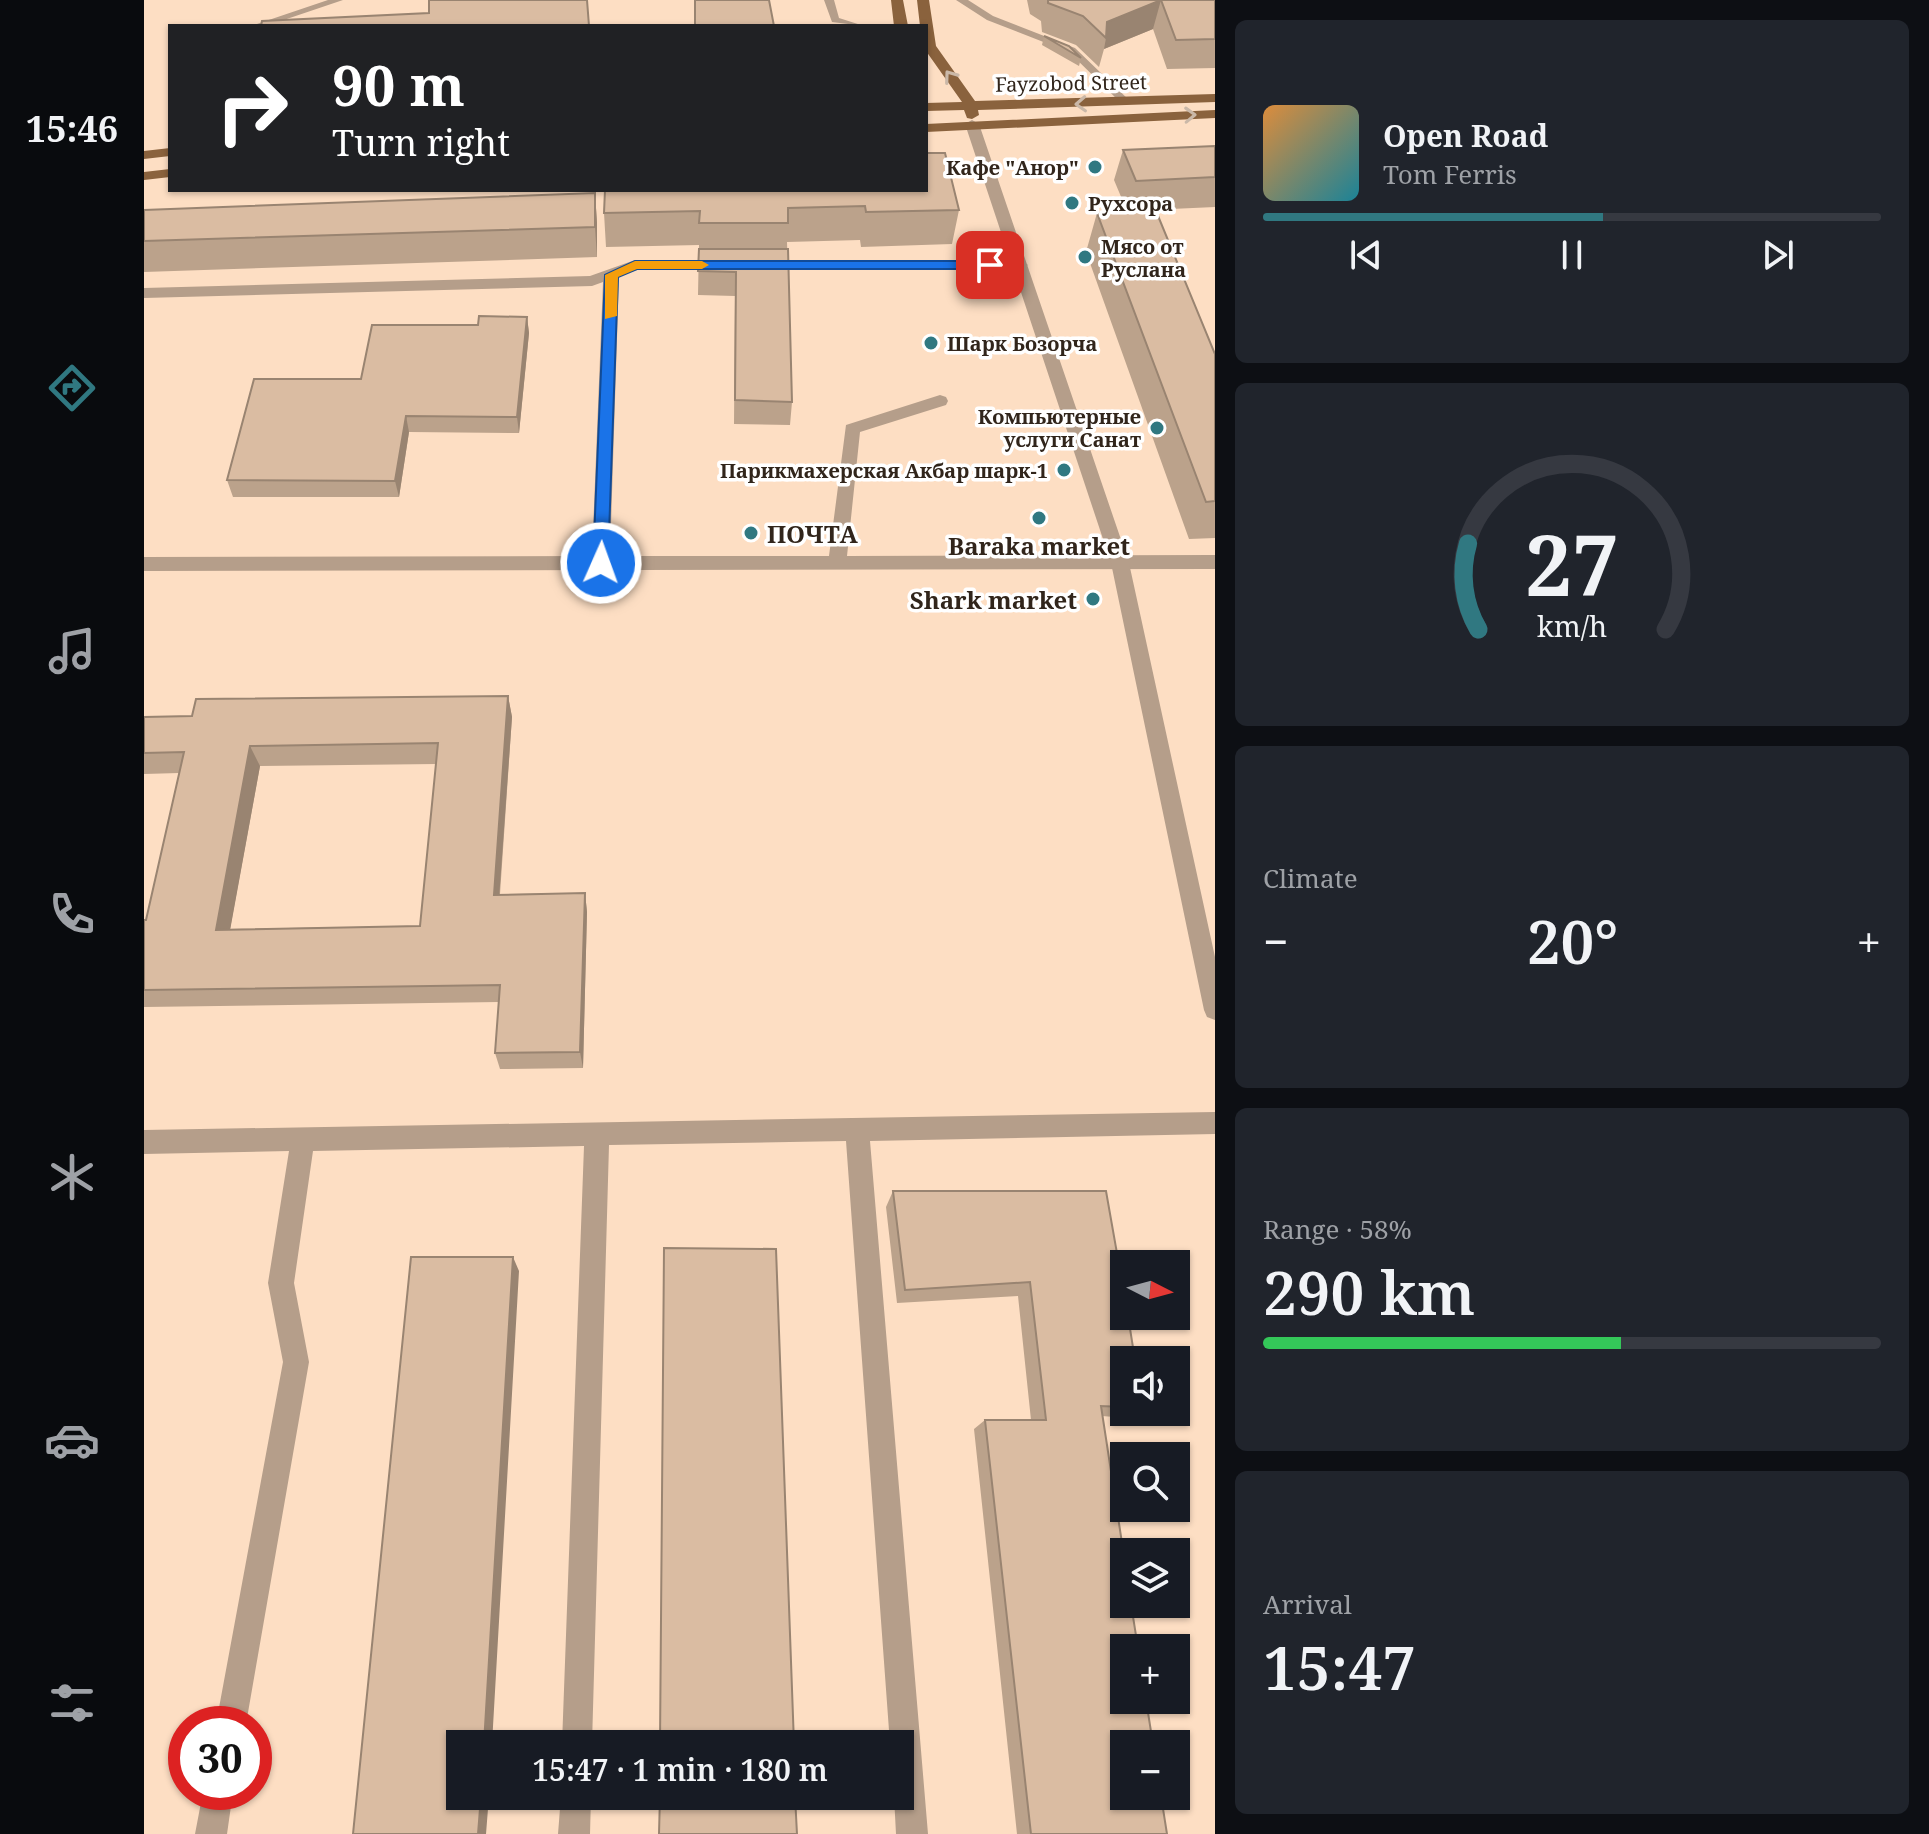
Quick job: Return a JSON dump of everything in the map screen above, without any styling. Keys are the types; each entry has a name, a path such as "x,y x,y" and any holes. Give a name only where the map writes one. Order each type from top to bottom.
{"main road":[{"path":"897,0 901,24"},
{"path":"923,0 926,24"},
{"path":"928,48 972,114"},
{"name":"Fayzobod Street","path":"972,114 1215,98"},
{"path":"928,105 972,114 1215,114"},
{"path":"928,127 972,114"},
{"path":"144,155 168,152"},
{"path":"144,176 168,173"}],"street":[{"path":"972,114 1120,563 1215,1010"},
{"path":"144,295 592,281 635,265 1020,265"},
{"path":"601,563 611,275"},
{"path":"837,563 852,429 940,401"},
{"path":"144,564 1215,562"},
{"path":"144,1142 1215,1123"},
{"path":"857,1127 912,1834"},
{"path":"577,1730 597,1132"},
{"path":"234,1706 296,1362 281,1283 303,1138"},
{"path":"211,1834 215,1810"},
{"path":"574,1834 575,1810"}],"lane":[{"path":"262,24 338,0"},
{"path":"829,0 835,23"},
{"path":"961,0 990,18 1072,50 1126,102"}],"building":[{"path":"429,0 587,0 589,24 261,24 262,21 429,13"},
{"path":"695,0 769,0 774,24 695,24"},
{"path":"1048,0 1161,0 1107,22 1106,38 1083,16 1048,3"},
{"path":"1161,0 1215,0 1215,39 1176,40"},
{"path":"1044,36 1069,46 1081,58"},
{"path":"1215,146 1215,177 1136,181 1123,150"},
{"path":"928,153 945,153 959,210 866,212 865,206 788,208 788,223 699,223 700,211 604,213 605,192 928,192"},
{"path":"595,193 595,227 144,241 144,210"},
{"path":"1156,211 1215,354 1215,501 1206,502 1097,213"},
{"path":"699,249 788,249 792,402 735,400 736,272 698,271"},
{"path":"479,316 527,317 517,417 406,416 395,481 227,480 254,379 361,379 372,325 478,325"},
{"path":"508,696 494,895 585,893 580,1052 495,1053 500,985 144,990 144,920 184,752 144,753 144,717 192,716 196,699","holes":["438,743 420,926 216,930 250,746"]},
{"path":"893,1191 1106,1191 1116,1250 1110,1250 1110,1330 1130,1330 1133,1346 1110,1346 1110,1406 1101,1406 1110,1465 1110,1522 1119,1522 1121,1538 1110,1538 1110,1618 1133,1618 1136,1634 1110,1634 1110,1714 1148,1714 1151,1730 1110,1730 1110,1810 1163,1810 1167,1834 1031,1834 985,1420 1046,1420 1030,1282 905,1290"},
{"path":"664,1248 776,1249 793,1730 660,1730"},
{"path":"411,1257 513,1257 485,1730 446,1730 446,1810 480,1810 478,1834 353,1834"},
{"path":"660,1810 796,1810 797,1834 659,1834"}],"slow traffic":[{"path":"610,316 611,275 635,265 702,265"}],"place":[{"name":"Кафе \"Анор\"","path":"1095,167"},
{"name":"Рухсора","path":"1072,203"},
{"name":"Мясо от Руслана","path":"1085,257"},
{"name":"Шарк Бозорча","path":"931,343"},
{"name":"Компьютерные услуги Санат","path":"1157,428"},
{"name":"Парикмахерская Акбар шарк-1","path":"1064,470"},
{"name":"Baraka market","path":"1039,518"},
{"name":"ПОЧТА","path":"751,533"},
{"name":"Shark market","path":"1093,599"}],"route":[{"path":"601,563 611,275 635,265 990,265"}]}
